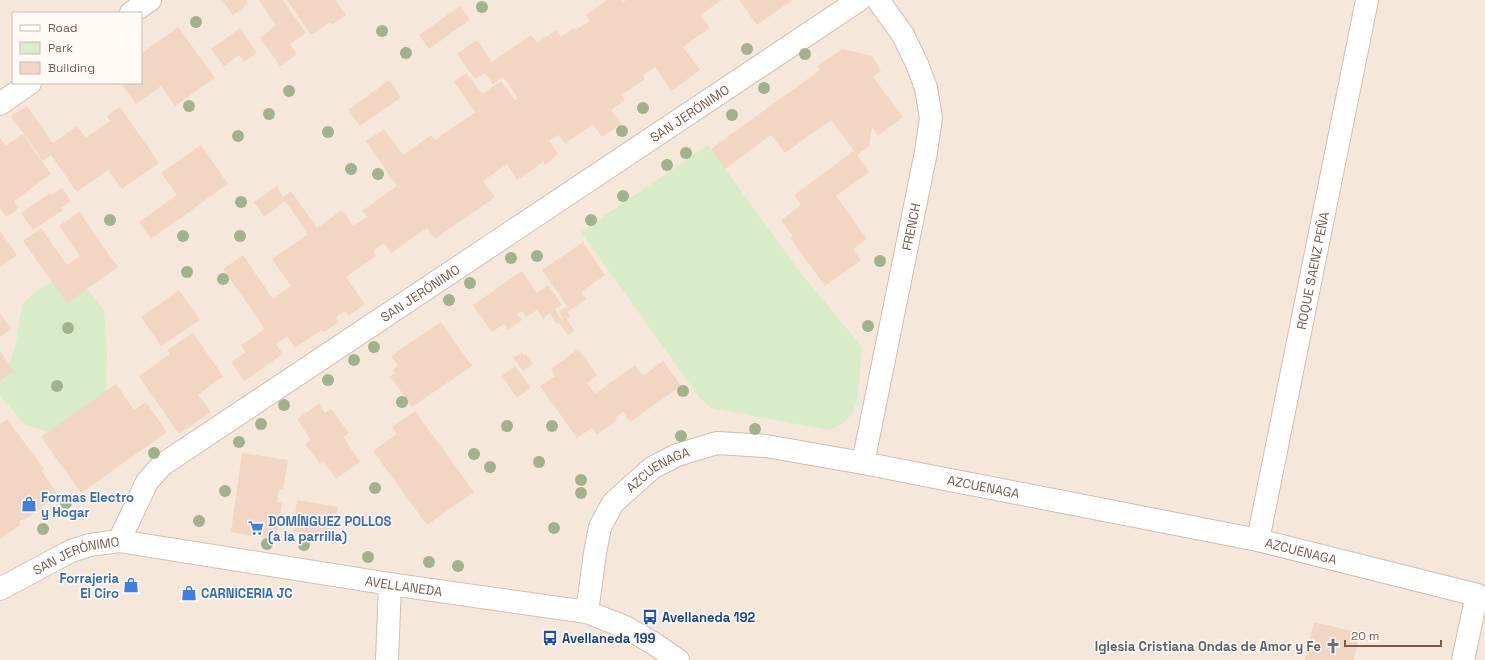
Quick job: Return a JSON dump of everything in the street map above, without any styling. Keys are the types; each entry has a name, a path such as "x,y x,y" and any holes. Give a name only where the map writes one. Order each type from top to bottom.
{"street":[{"path":"132,12 150,0"},
{"name":"SAN JERÓNIMO","path":"0,589 71,551 90,545 119,541 147,482 162,465 859,0"},
{"name":"FRENCH","path":"863,463 926,152 930,118 926,88 917,64 903,35 878,0"},
{"name":"ROQUE SAENZ PEÑA","path":"1258,540 1367,0"},
{"path":"0,104 29,84"},
{"name":"AZCUENAGA","path":"587,612 600,527 613,503 652,468 677,456 717,443 766,446 863,463 1258,540 1481,592"},
{"name":"AVELLANEDA","path":"119,541 390,584 587,612 624,627 654,643 678,660"},
{"path":"387,660 390,584"},
{"path":"1463,659 1481,592"}],"shaded area":[{"path":"0,0 1485,0 1485,660 0,660"}],"green space":[{"path":"708,145 799,271 862,347 855,407 848,418 836,427 829,430 711,408 699,397 581,232"},
{"path":"75,273 104,310 107,351 106,405 64,437 25,425 0,396 0,374 11,361 16,342 22,305 40,288"}],"building":[{"path":"222,0 245,0 248,4 233,15"},
{"path":"259,0 283,0 306,33 290,44 297,54 280,66 260,38 276,25"},
{"path":"287,0 335,0 346,15 332,25 330,22 311,35"},
{"path":"607,0 622,0 623,2 626,0 722,0 700,15 710,28 683,47 700,70 671,91 655,67 643,75 645,79 621,95 625,100 611,110 621,124 602,137 593,124 565,144 559,135 549,141 558,154 545,165 543,162 517,180 507,164 483,181 495,197 435,239 427,228 391,253 384,243 373,251 376,256 346,277 365,304 349,316 345,311 336,317 339,322 324,332 322,330 295,348 287,336 276,344 283,354 244,381 231,362 246,352 241,345 265,329 223,269 243,255 273,299 291,286 272,259 308,234 285,201 264,217 254,202 277,186 283,197 291,191 317,228 342,210 353,226 367,217 362,211 397,186 366,141 384,129 403,155 431,135 435,140 475,112 454,82 466,73 482,94 501,81 515,100 518,98 503,77 493,84 485,73 475,79 457,54 477,40 492,62 531,35 537,43 556,30 561,37 574,28 576,30 590,21 586,15"},
{"path":"739,0 793,0 757,25"},
{"path":"460,6 470,20 429,49 419,35"},
{"path":"178,27 215,78 175,106 161,86 136,104 122,84 142,84 142,53"},
{"path":"240,28 257,53 244,62 239,55 224,66 211,49"},
{"path":"842,49 872,56 881,71 873,77 903,117 878,136 872,127 869,146 857,155 869,172 836,196 867,239 853,249 861,260 825,286 790,238 793,236 781,220 801,205 794,195 854,151 831,120 785,153 771,135 725,169 711,149 820,70 817,66"},
{"path":"389,80 401,97 360,126 348,110"},
{"path":"27,106 53,143 77,126 86,138 110,121 107,116 120,107 159,163 122,189 108,170 77,192 51,155 43,161 11,116"},
{"path":"23,134 51,174 14,201 19,208 7,217 0,208 0,138 6,146"},
{"path":"201,145 228,184 151,239 139,222 177,195 161,173"},
{"path":"62,188 71,201 61,208 63,210 33,230 21,213 50,193 52,195"},
{"path":"79,212 118,267 67,303 23,241 41,228 67,265 80,256 59,226"},
{"path":"0,231 17,255 0,267"},
{"path":"583,242 605,275 581,292 586,299 567,312 570,316 566,318 574,331 568,335 559,323 557,324 550,313 543,319 537,310 526,317 522,311 517,314 522,320 508,330 504,324 492,332 473,305 522,271 537,293 548,285 562,305 555,309 561,319 563,318 559,312 567,306 542,270"},
{"path":"179,290 200,320 161,346 141,317"},
{"path":"0,313 11,329 0,337"},
{"path":"441,322 472,366 412,407 390,376 396,373 393,369 398,365 391,356"},
{"path":"193,333 223,376 198,395 211,412 179,434 139,376 170,354 167,350"},
{"path":"578,349 597,375 587,383 595,394 635,365 643,376 663,361 681,386 630,422 623,412 615,418 617,420 597,435 592,428 577,438 540,386 555,376 551,369"},
{"path":"0,351 14,371 0,381"},
{"path":"522,352 524,355 526,354 533,364 523,371 513,358"},
{"path":"515,366 531,388 517,398 502,376"},
{"path":"116,384 134,410 146,402 167,432 81,493 41,437"},
{"path":"319,404 325,413 331,409 349,433 343,437 360,462 336,479 324,461 320,464 305,444 311,440 297,419"},
{"path":"415,411 474,492 427,525 373,451 397,434 392,427"},
{"path":"7,419 44,469 41,471 58,495 24,520 19,521 21,524 0,539 0,425"},
{"path":"242,453 288,460 283,490 279,489 277,502 282,503 276,540 231,532"},
{"path":"297,500 338,507 333,537 293,531 294,527 302,528 303,524 294,522"},
{"name":"Iglesia Cristiana Ondas de Amor y Fe","path":"1314,622 1360,633 1354,660 1305,660"}],"place":[{"name":"Formas Electro y Hogar","path":"29,504"},
{"name":"DOMÍNGUEZ POLLOS (a la parrilla)","path":"256,528"},
{"name":"Forrajeria El Ciro","path":"131,585"},
{"name":"CARNICERIA JC","path":"189,593"},
{"name":"Avellaneda 192","path":"650,617"},
{"name":"Avellaneda 199","path":"550,638"},
{"name":"Iglesia Cristiana Ondas de Amor y Fe","path":"1333,646"}]}
